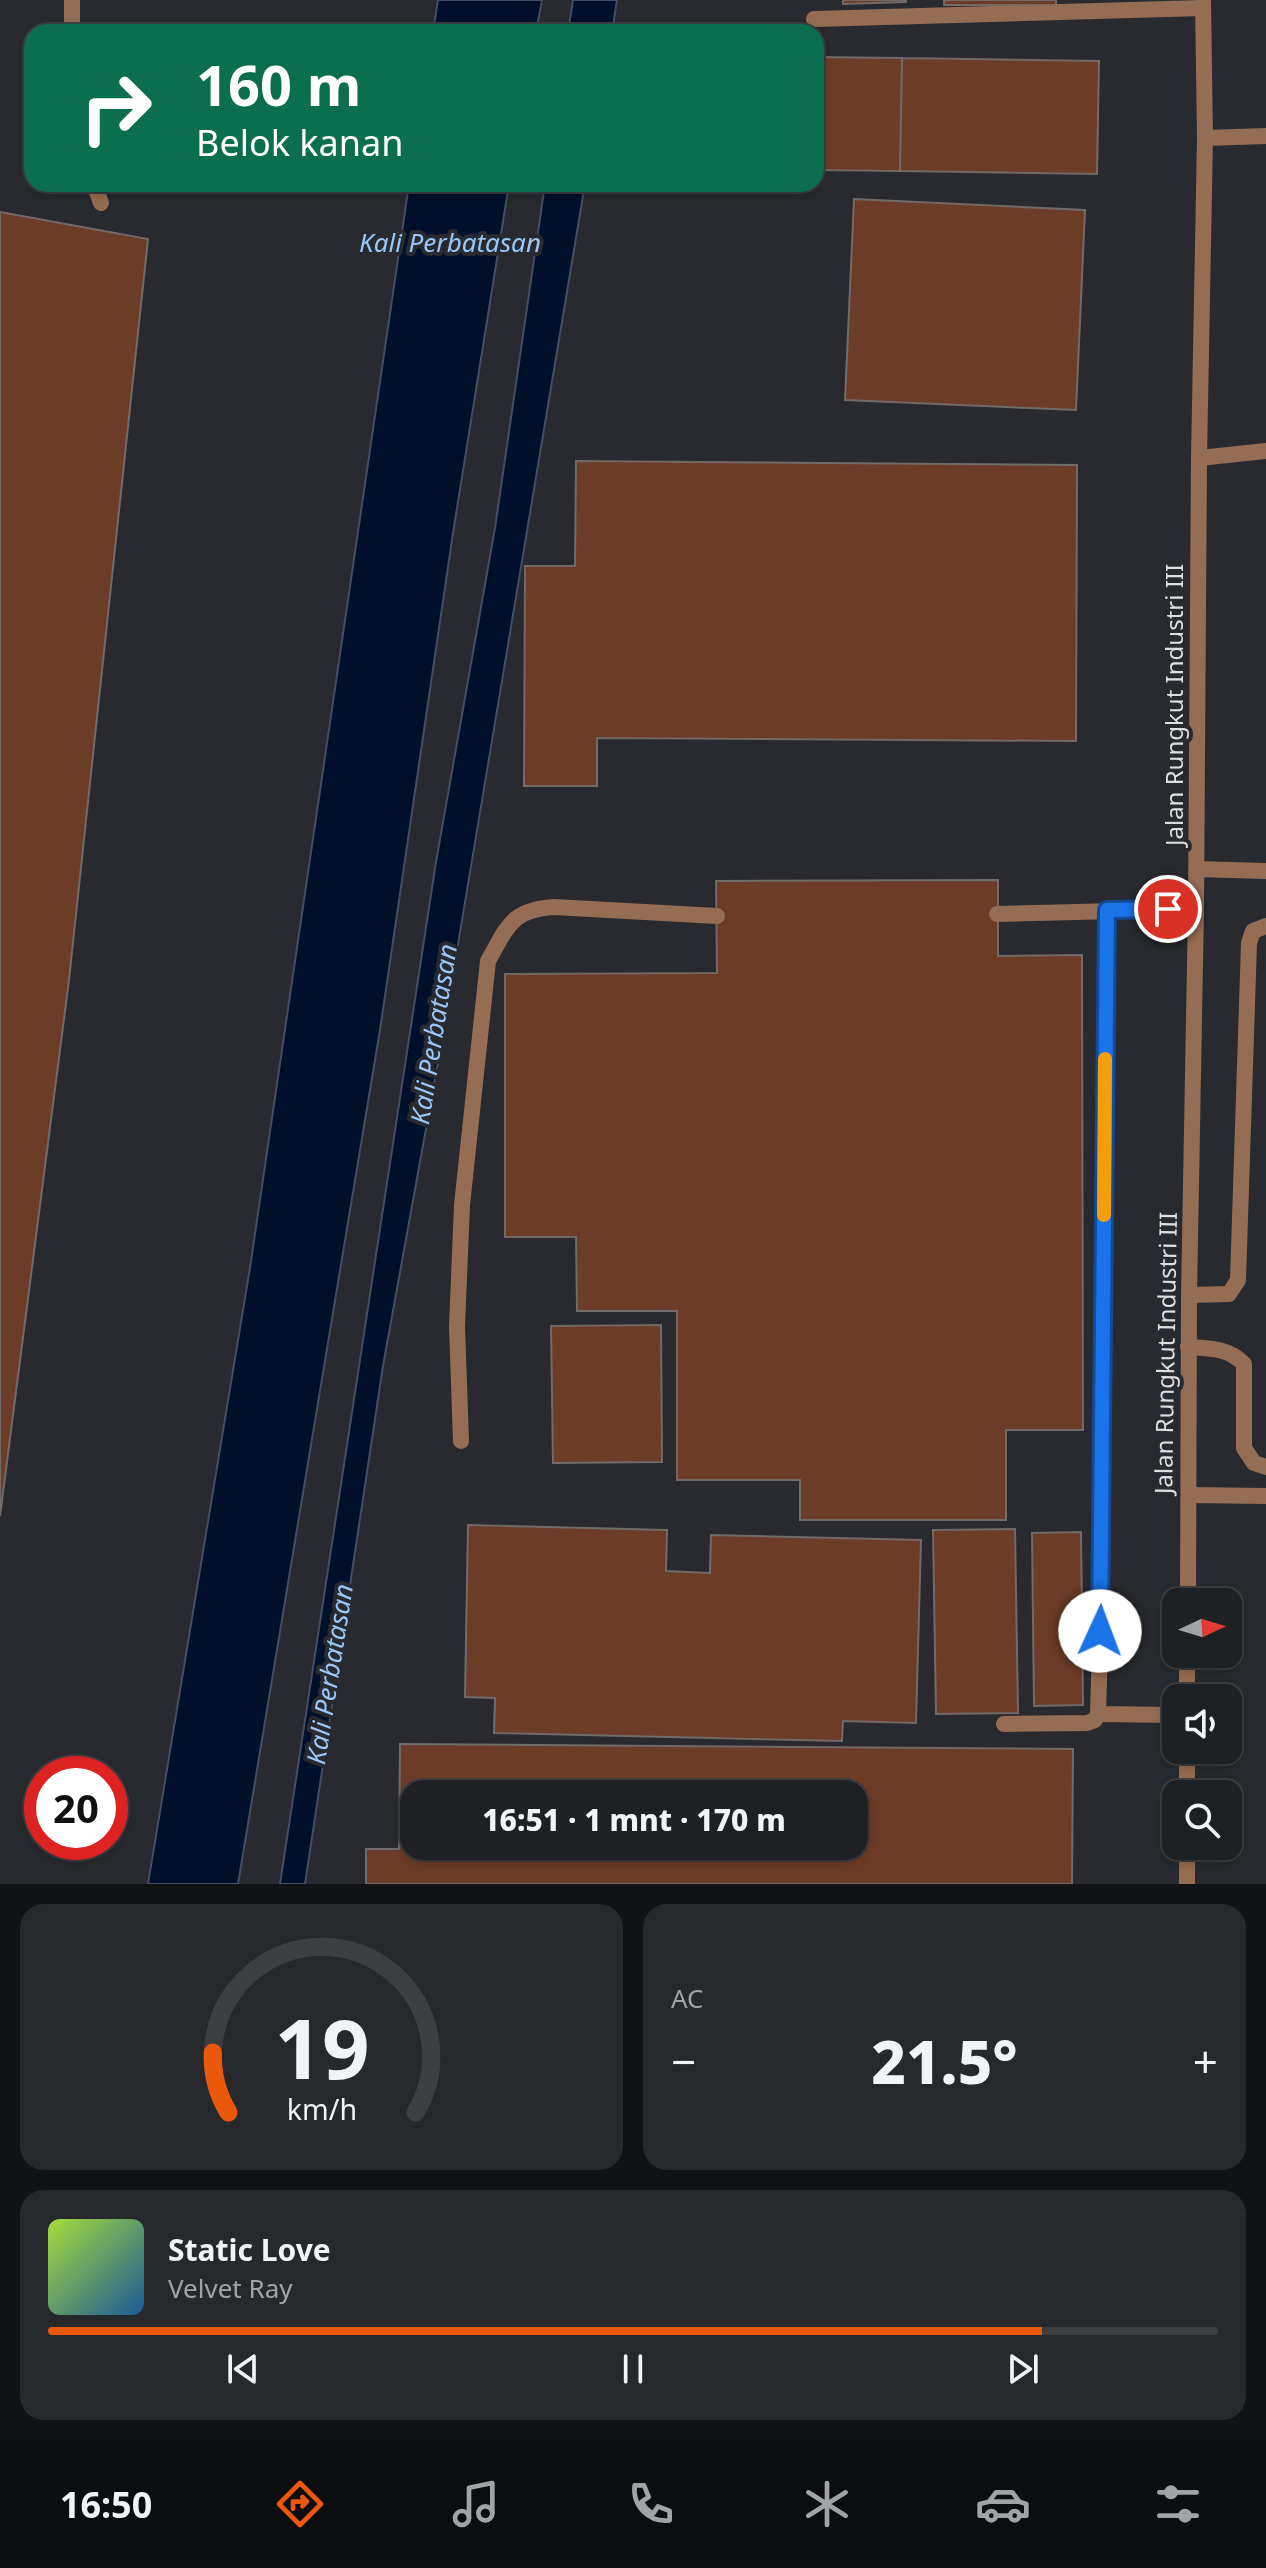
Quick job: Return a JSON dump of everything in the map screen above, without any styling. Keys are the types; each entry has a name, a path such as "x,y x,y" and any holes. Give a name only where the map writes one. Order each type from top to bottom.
{"street":[{"path":"72,0 72,24"},
{"path":"814,19 1203,4"},
{"name":"Jalan Rungkut Industri III","path":"1188,1588 1188,1347 1205,138 1203,4"},
{"path":"1205,138 1266,136"},
{"path":"97,192 101,203"},
{"path":"1199,458 1266,451"},
{"path":"1197,869 1266,871"},
{"path":"461,1441 457,1326 462,1205 488,961 507,928 530,909 554,907 717,916"},
{"path":"997,914 1196,909"},
{"path":"1004,1724 1087,1723 1095,1720 1098,1714 1102,1575 1107,910"},
{"path":"1189,1295 1229,1294 1238,1280 1249,943 1253,931 1266,926"},
{"path":"1188,1347 1213,1348 1235,1355 1244,1364 1244,1448 1254,1463 1266,1467"},
{"path":"1188,1495 1266,1496"},
{"path":"1098,1714 1162,1715"},
{"path":"1187,1860 1187,1884"}],"water":[{"path":"438,0 542,0 538,24 434,24"},
{"path":"573,0 617,0 613,24 569,24"},
{"name":"Kali Perbatasan","path":"408,192 508,192 453,533 380,1030 238,1884 148,1884 250,1268"},
{"name":"Kali Perbatasan","path":"544,192 584,192 441,1046 383,1366 305,1884 280,1884 436,862 495,528"}],"building":[{"path":"843,0 906,0 906,2 843,4"},
{"path":"944,0 1056,0 1056,5 944,5"},
{"path":"824,57 902,58 900,171 824,170"},
{"path":"902,58 1099,61 1097,174 900,171"},
{"path":"854,199 1085,210 1076,410 845,400"},
{"path":"0,212 148,239 69,980 0,1516"},
{"path":"576,461 1077,465 1076,741 597,738 597,786 524,786 525,566 575,566"},
{"path":"998,880 998,956 1082,955 1083,1430 1006,1430 1006,1520 800,1520 800,1480 677,1480 677,1311 577,1311 576,1237 505,1237 505,974 717,973 716,881"},
{"path":"661,1325 662,1462 553,1463 551,1326"},
{"path":"468,1525 667,1530 666,1571 710,1573 711,1535 921,1540 916,1723 843,1721 842,1741 494,1733 495,1698 465,1697"},
{"path":"1015,1529 1018,1713 936,1714 933,1530"},
{"path":"1081,1532 1083,1705 1034,1706 1032,1533"},
{"path":"400,1744 1073,1749 1072,1884 366,1884 366,1849 399,1849"}],"slow traffic":[{"path":"1104,1215 1105,1059"}],"route":[{"path":"1100,1631 1107,910 1168,909"}]}
